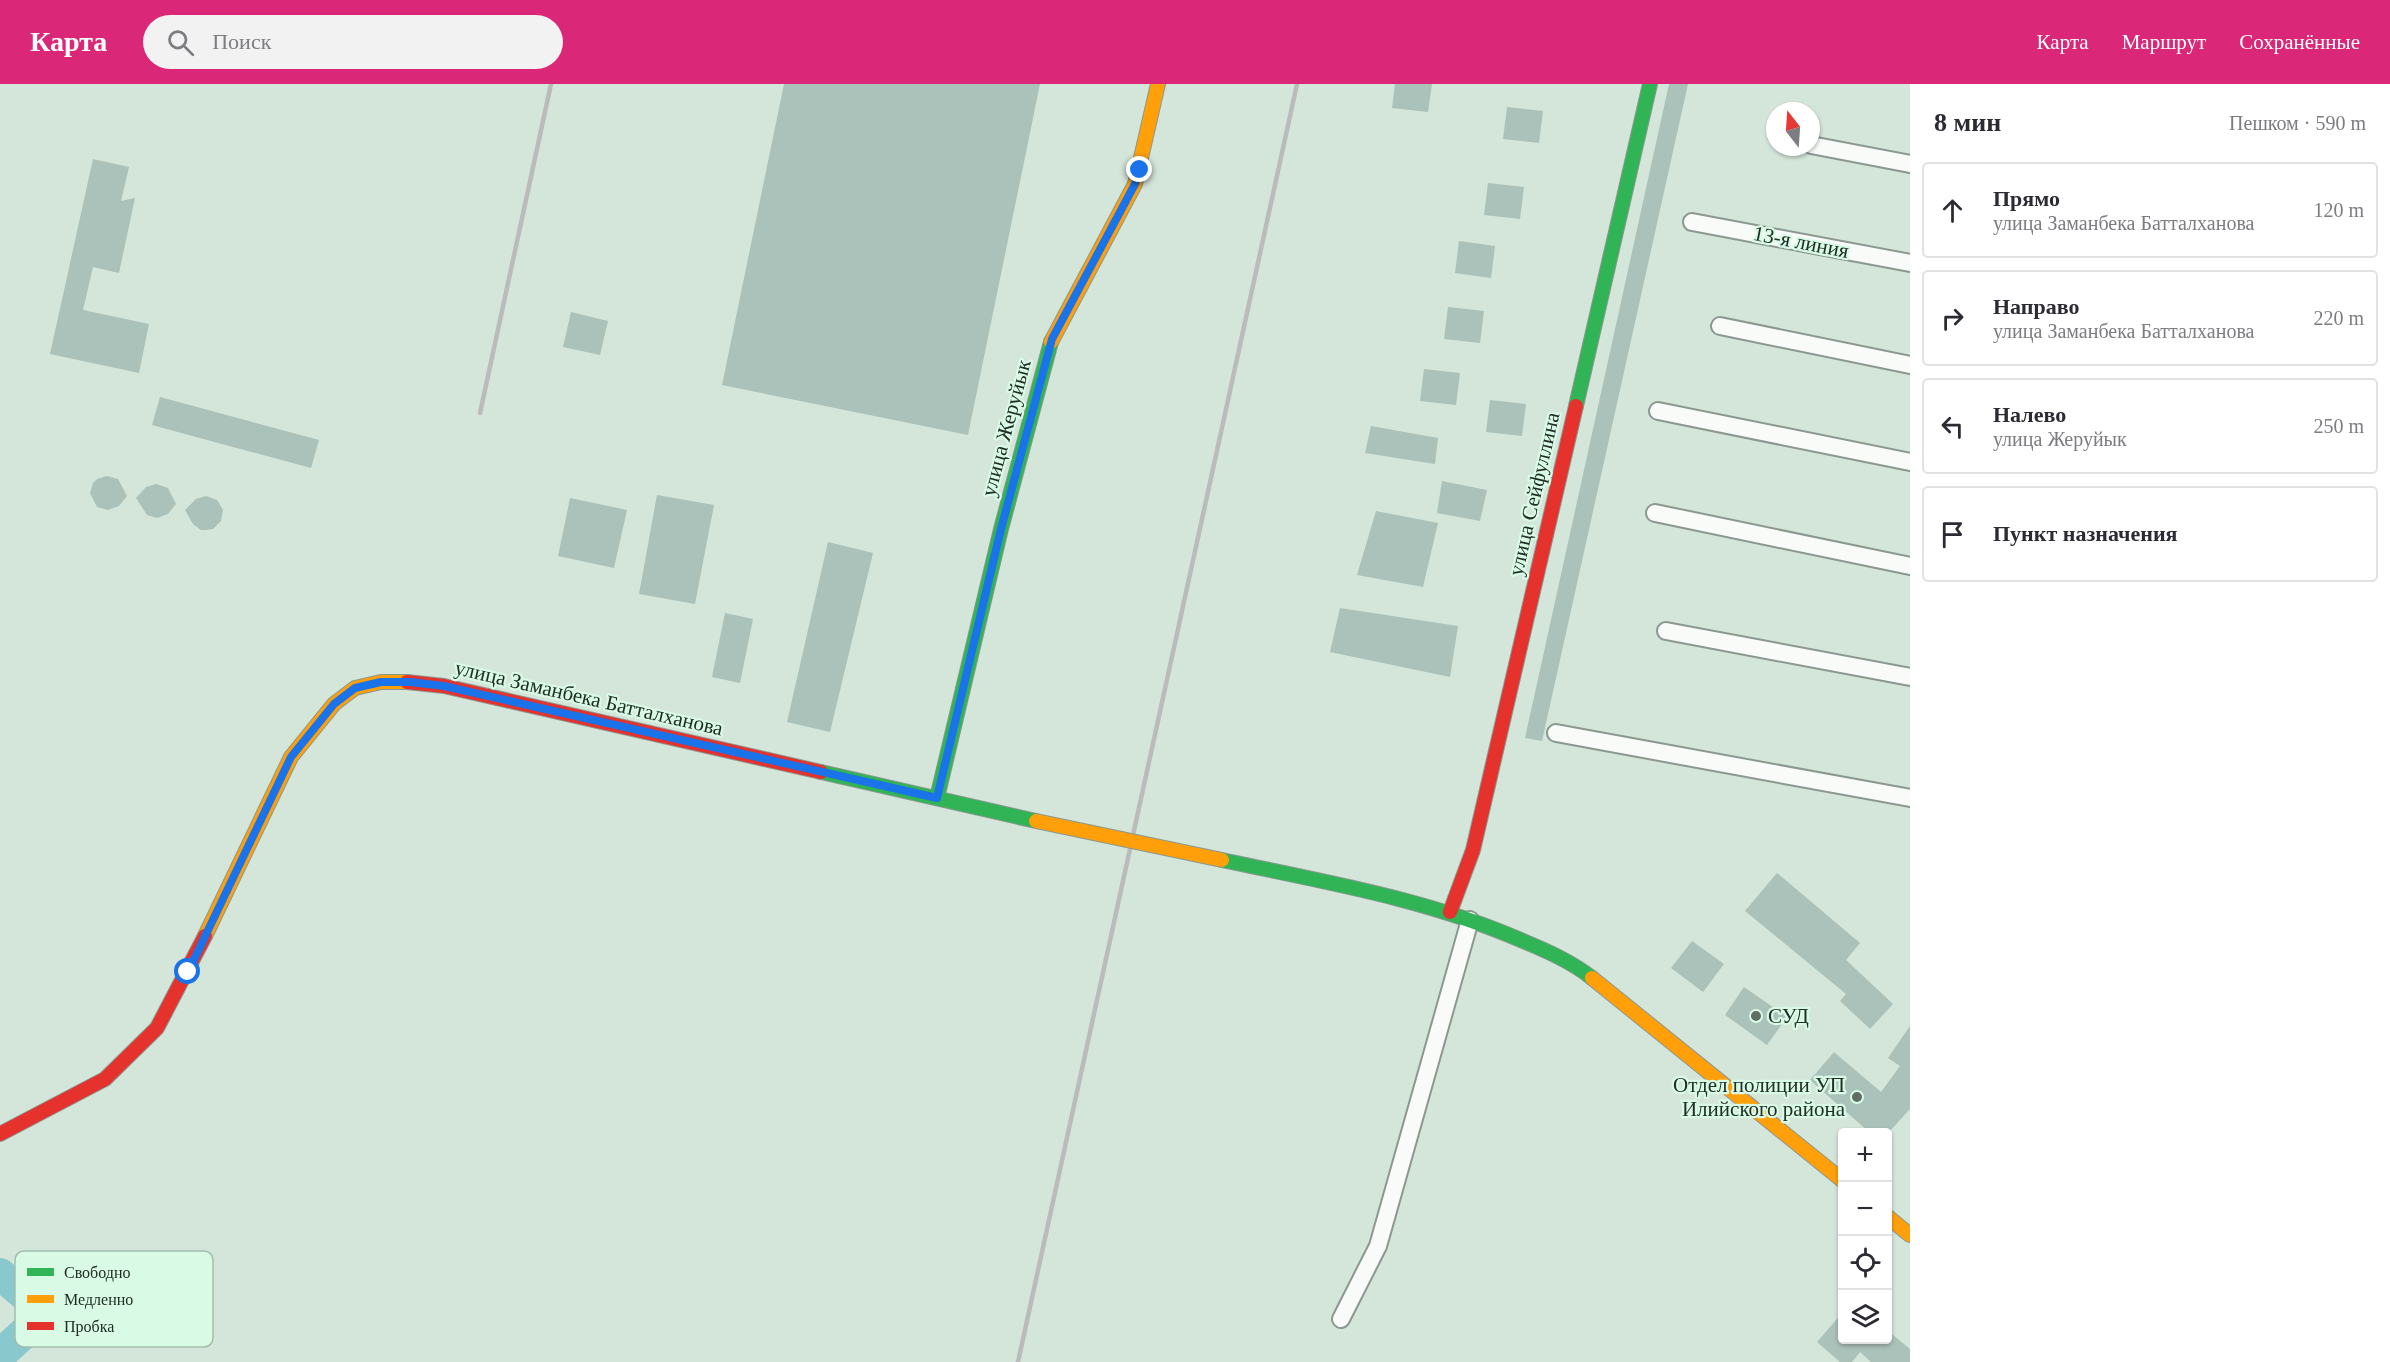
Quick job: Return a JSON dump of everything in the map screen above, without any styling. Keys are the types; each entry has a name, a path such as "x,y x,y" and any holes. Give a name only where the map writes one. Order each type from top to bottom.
{"main road":[{"name":"улица Жеруйык","path":"937,798 1001,529 1052,339 1135,184 1158,84"},
{"name":"улица Сейфуллина","path":"1450,912 1473,850 1650,84"},
{"name":"улица Заманбека Батталханова","path":"0,1134 105,1079 158,1028 188,972 291,757 334,704 355,688 381,682 410,682 444,686 1036,821 1222,860 1450,912"},
{"path":"1450,912 1510,934 1557,955 1584,972 1838,1177"},
{"path":"1892,1220 1910,1235"}],"street":[{"path":"1820,147 1910,164"},
{"name":"13-я линия","path":"1692,222 1910,263"},
{"path":"1720,326 1910,364"},
{"path":"1658,411 1910,462"},
{"path":"1655,513 1910,566"},
{"path":"1666,631 1910,677"},
{"path":"1556,732 1910,798"},
{"path":"1341,1319 1378,1246 1470,920"}],"building":[{"path":"784,84 1040,84 968,435 722,385"},
{"path":"1395,84 1432,84 1428,112 1392,108"},
{"path":"1669,84 1688,84 1542,741 1525,738"},
{"path":"1507,107 1543,111 1539,143 1503,139"},
{"path":"93,159 129,167 121,201 135,198 119,273 93,267 83,310 149,324 139,373 50,354"},
{"path":"1488,183 1524,187 1520,219 1484,215"},
{"path":"1459,241 1495,246 1491,278 1455,273"},
{"path":"1448,307 1484,311 1480,343 1444,339"},
{"path":"571,312 608,321 600,355 563,347"},
{"path":"1424,369 1460,373 1456,405 1420,401"},
{"path":"160,397 319,440 311,468 152,425"},
{"path":"1490,400 1526,404 1522,436 1486,432"},
{"path":"1371,426 1438,438 1435,464 1365,453"},
{"path":"107,476 118,479 127,496 119,506 108,510 97,507 90,493 97,479"},
{"path":"1442,481 1487,490 1480,521 1437,513"},
{"path":"156,484 168,488 176,504 168,514 157,518 147,515 136,498 146,487"},
{"path":"657,495 714,505 695,604 639,594"},
{"path":"206,496 217,500 223,510 221,521 213,529 201,530 193,524 185,510 196,499"},
{"path":"570,498 627,510 614,568 558,556"},
{"path":"1376,511 1438,523 1423,587 1357,575"},
{"path":"828,542 873,553 830,732 787,722"},
{"path":"1340,608 1458,626 1450,677 1330,652"},
{"path":"725,613 753,619 740,683 712,677"},
{"path":"1777,873 1860,943 1846,960 1893,1004 1870,1029 1840,1001 1846,994 1745,911"},
{"path":"1692,941 1724,964 1703,992 1671,968"},
{"name":"СУД","path":"1744,987 1787,1017 1767,1045 1725,1015"},
{"name":"Отдел полиции УП Илийского района","path":"1910,1026 1910,1109 1892,1129 1864,1128 1810,1080 1834,1052 1881,1092 1900,1066 1888,1058"},
{"path":"1838,1318 1838,1344 1892,1344 1892,1334 1910,1349 1910,1362 1871,1362 1860,1352 1852,1362 1840,1362 1817,1342"}],"waterway":[{"path":"0,1274 15,1287"},
{"path":"0,1355 15,1341"}],"railway":[{"path":"480,413 551,84"},
{"path":"1018,1362 1297,84"}],"traffic: fast":[{"path":"1576,406 1650,84"},
{"path":"937,798 1001,529 1051,342"},
{"path":"821,772 1036,821"},
{"path":"1222,860 1337,884 1450,914 1487,926 1541,949 1568,962 1592,978"}],"traffic: slow":[{"path":"1051,342 1135,184 1158,84"},
{"path":"205,936 291,757 334,704 355,688 381,682 407,682"},
{"path":"1036,821 1222,860"},
{"path":"1592,978 1838,1177"},
{"path":"1892,1220 1910,1235"}],"traffic: jam":[{"path":"1450,912 1473,850 1576,406"},
{"path":"407,682 444,686 821,772"},
{"path":"0,1134 105,1079 157,1028 205,936"}],"place":[{"name":"СУД","path":"1756,1016"},
{"name":"Отдел полиции УП Илийского района","path":"1857,1097"}],"route":[{"path":"188,972 291,757 334,704 355,688 381,682 410,682 444,686 937,798 1001,529 1052,339 1135,184 1140,170"}]}
